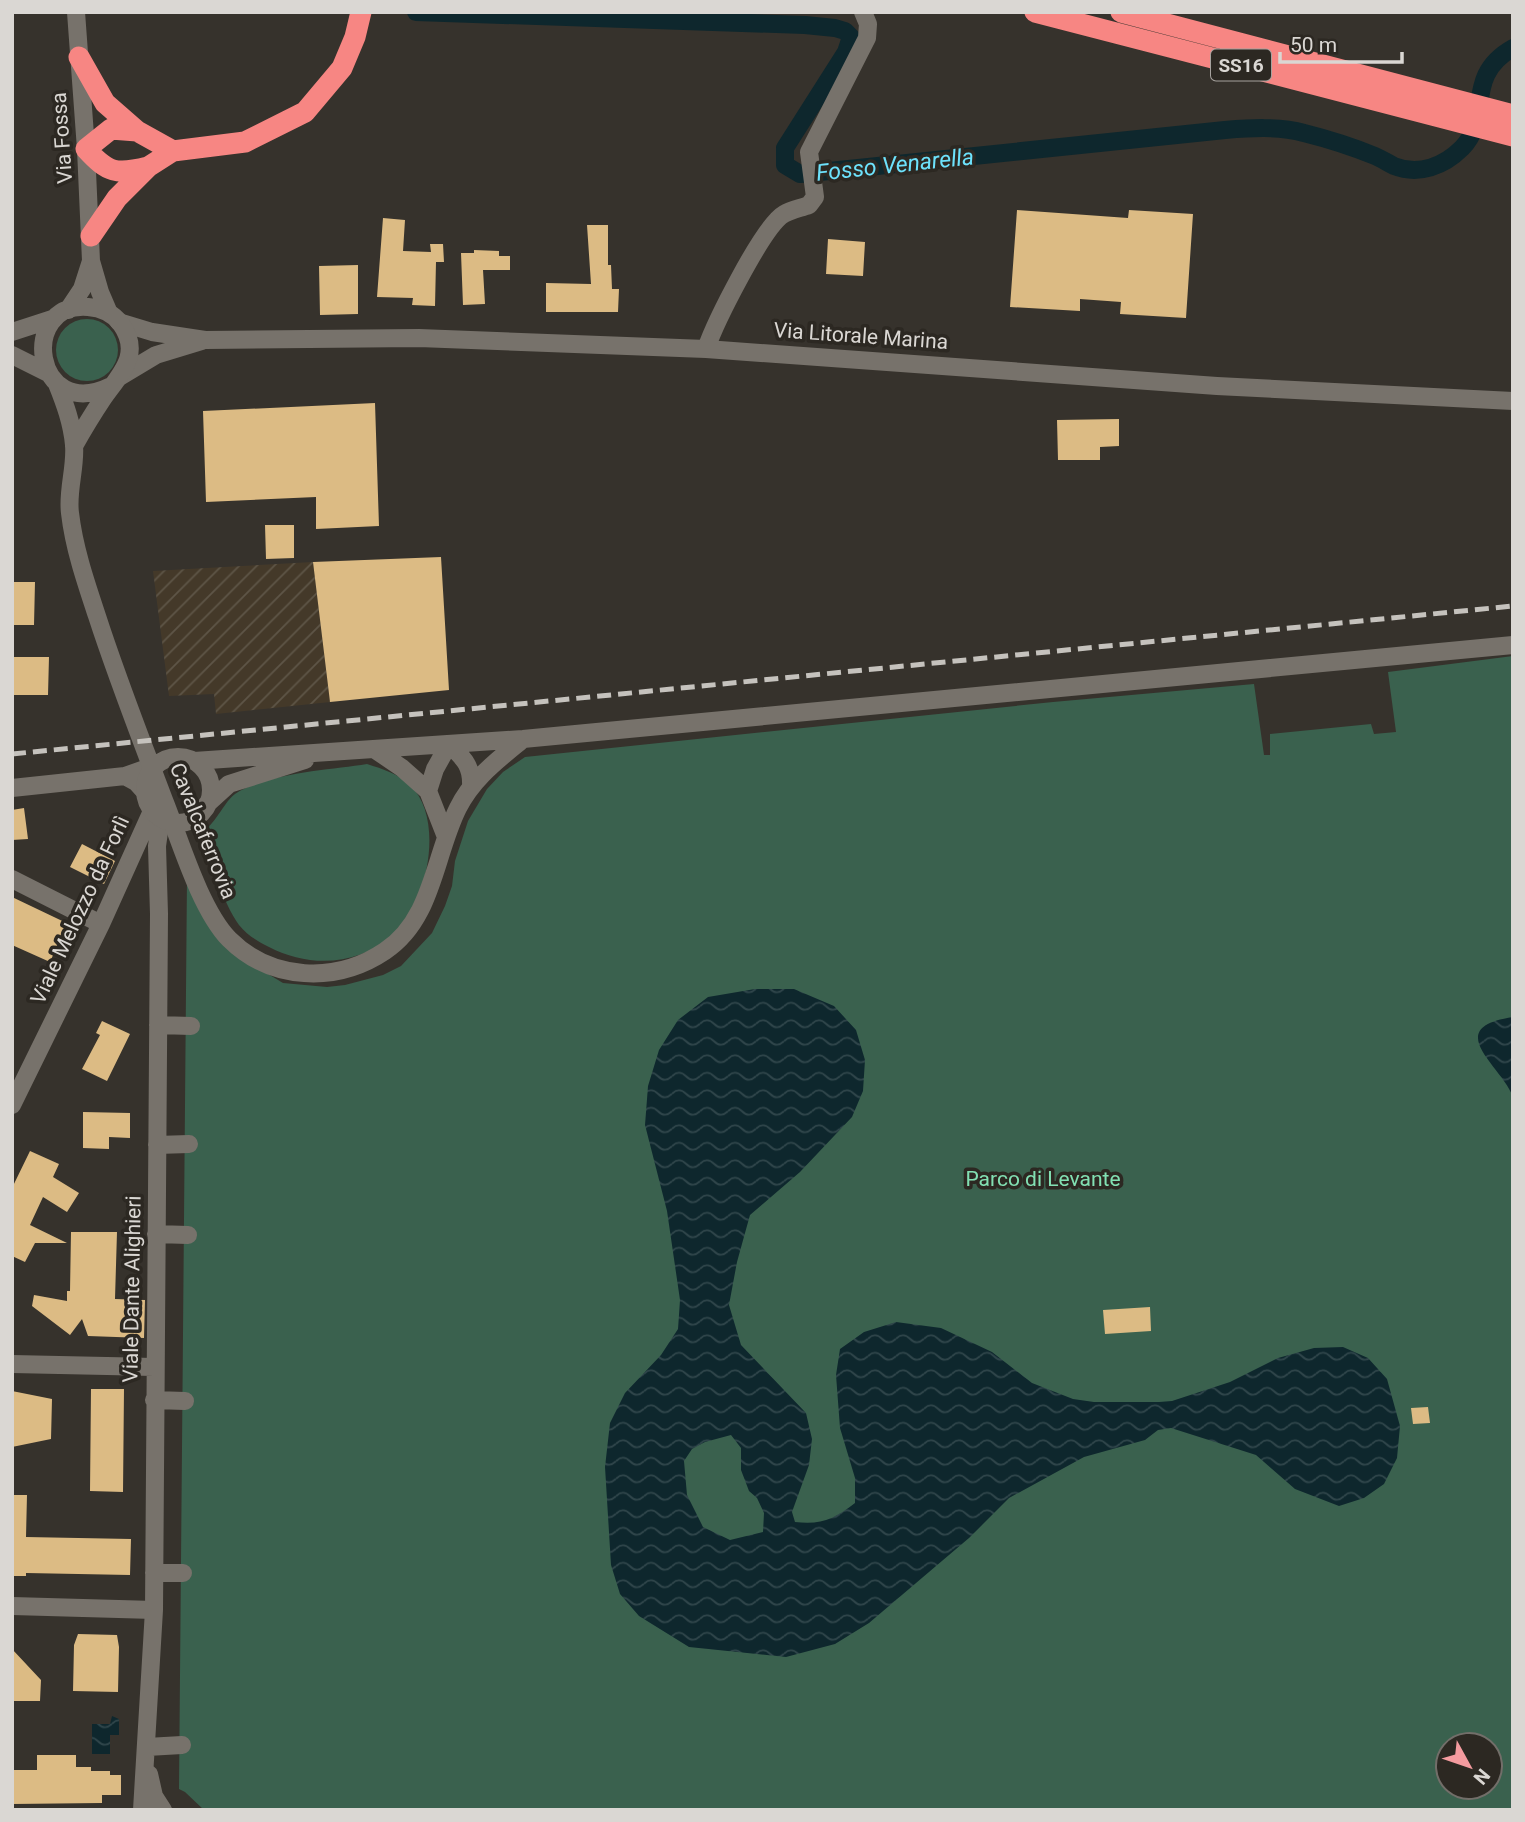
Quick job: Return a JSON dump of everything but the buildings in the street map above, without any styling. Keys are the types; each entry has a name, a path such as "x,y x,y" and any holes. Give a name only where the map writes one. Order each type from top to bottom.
{"highway":[{"path":"91,236 117,198 148,167 173,151 245,142 305,112 342,68 355,37 361,12"},
{"name":"SS16","path":"1035,12 1451,108"},
{"name":"SS16","path":"1121,12 1509,124"},
{"path":"78,48 105,103 137,131 173,151"},
{"path":"137,131 111,130 86,149 102,166 125,173 148,167"}],"street":[{"name":"Via Fossa","path":"76,12 91,261 100,292 114,317"},
{"path":"706,349 714,326 755,250 782,214 809,205 815,197 809,152 867,38 868,23 863,12"},
{"name":"Via Fossa","path":"62,314 82,289 91,261"},
{"name":"Via Litorale Marina","path":"12,332 82,306 96,307 152,332 205,340 419,338 706,349 1217,386 1513,401"},
{"path":"62,314 46,330 42,348 43,359 69,414 74,446"},
{"path":"74,446 128,362 130,348 127,334 114,317"},
{"name":"Via Litorale Marina","path":"12,355 69,391 98,393 156,355 205,340"},
{"name":"Cavalcaferrovia","path":"74,446 69,511 81,568 114,669 192,873 212,915 228,937 260,961 284,971 332,973 351,968 386,951 418,915 432,887 446,837 471,786 484,771 523,739"},
{"path":"12,788 125,776 174,757 194,761 523,739 1513,645"},
{"path":"428,791 435,769 449,744"},
{"path":"449,744 466,761 472,774 471,786"},
{"path":"374,749 402,768 428,791 446,837"},
{"path":"125,776 136,782 145,792 157,815 171,822 182,822 201,813 229,784 241,778 282,768 324,753"},
{"path":"194,761 202,767 210,784 207,804"},
{"path":"145,792 150,772 156,765"},
{"name":"Viale Melozzo da Forlì","path":"12,1105 157,815"},
{"name":"Viale Dante Alighieri","path":"142,1810 154,1610 157,815"},
{"path":"12,879 101,924"},
{"path":"158,1025 191,1026"},
{"path":"157,1145 189,1144"},
{"path":"156,1234 188,1235"},
{"path":"12,1364 154,1367"},
{"path":"154,1400 186,1401"},
{"path":"154,1573 183,1573"},
{"path":"12,1606 154,1610"},
{"path":"146,1754 182,1745"},
{"name":"Viale Dante Alighieri","path":"146,1754 154,1796 163,1810"}],"shaded area":[{"path":"313,562 330,702 216,714 214,694 169,696 153,571"}],"green space":[{"path":"81,319 93,319 109,328 116,338 116,362 109,372 93,381 81,381 70,376 61,367 56,356 56,344 61,333 70,324"},
{"name":"Parco di Levante","path":"1513,656 1513,1810 204,1810 179,1789 187,877 235,954 283,983 327,987 345,985 383,975 401,966 432,933 452,886 455,861 468,821 487,789 503,772 525,757 1053,702 1254,684 1264,755 1270,755 1270,734 1371,724 1374,734 1396,732 1388,672"},
{"path":"367,764 395,775 410,785 421,800 427,819 428,862 423,884 405,922 393,935 364,953 333,960 317,961 284,954 256,940 239,925 227,904 213,867 204,831 231,797 248,787 281,777"}],"water":[{"path":"755,989 794,989 834,1006 856,1030 865,1060 863,1091 852,1117 800,1172 750,1215 729,1305 741,1345 806,1413 812,1439 809,1465 792,1512 795,1522 813,1523 827,1520 855,1503 855,1478 840,1428 836,1375 840,1349 864,1332 896,1322 941,1328 992,1352 1032,1383 1073,1399 1094,1402 1172,1401 1230,1382 1278,1358 1314,1348 1343,1347 1368,1358 1387,1379 1400,1426 1397,1458 1384,1484 1364,1498 1339,1506 1295,1489 1256,1455 1171,1428 1158,1430 1145,1440 1084,1457 1009,1498 969,1538 869,1623 835,1644 786,1657 689,1647 639,1616 620,1594 611,1565 605,1467 610,1423 625,1393 661,1355 678,1329 680,1300 667,1211 645,1125 648,1086 659,1050 678,1020 708,997","holes":["731,1435 741,1448 741,1470 749,1491 757,1498 764,1513 763,1532 730,1540 703,1527 687,1495 684,1461 692,1449 705,1442"]},
{"path":"1513,1017 1513,1097 1482,1050 1478,1039 1481,1030 1492,1022"},
{"path":"112,1716 119,1719 119,1735 110,1735 110,1754 92,1754 92,1724 110,1724"}],"waterway":[{"name":"Fosso Venarella","path":"416,12 805,25 845,31 851,37 846,52 785,148 785,165 800,174 1264,128 1313,135 1378,157 1403,169 1431,168 1455,154 1471,136 1488,71 1513,48"}],"railway":[{"path":"12,754 1513,606"}]}
